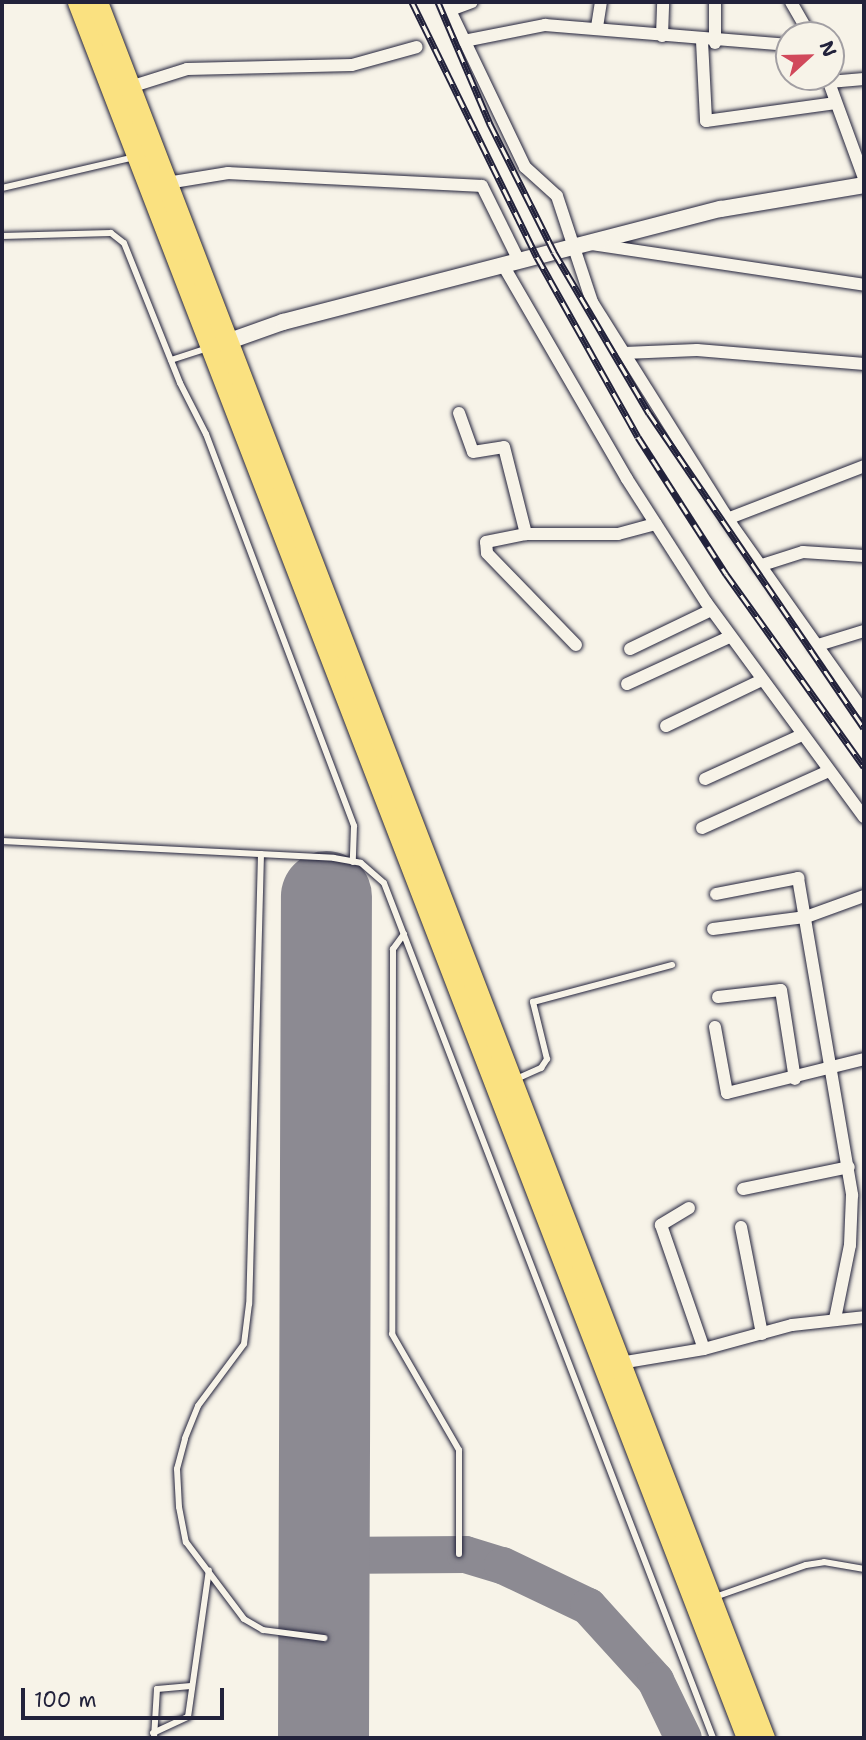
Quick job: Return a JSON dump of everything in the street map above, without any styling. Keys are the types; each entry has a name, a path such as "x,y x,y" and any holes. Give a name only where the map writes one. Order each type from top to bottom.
{"main road":[{"path":"78,2 136,157 218,345 514,1080 747,1738"},
{"path":"97,2 167,183 218,345 614,1364 712,1599 764,1738"}],"street":[{"path":"472,2 448,6 525,167 557,196 571,247 592,302 727,519 864,712"},
{"path":"597,27 601,2"},
{"path":"662,36 663,2"},
{"path":"715,2 708,42 706,121 836,103"},
{"path":"791,2 802,21"},
{"path":"464,41 518,28 597,27 708,42 775,44"},
{"path":"130,87 187,69 352,65 417,47"},
{"path":"845,80 864,79"},
{"path":"832,91 864,178"},
{"path":"167,183 228,173 482,186 519,261"},
{"path":"218,345 503,265 720,209 864,184"},
{"path":"587,243 864,285"},
{"path":"503,265 656,524 711,610 864,817"},
{"path":"624,353 697,350 864,364"},
{"path":"459,413 474,452 504,447 526,534"},
{"path":"727,519 864,466"},
{"path":"576,645 485,549 493,537 526,534 618,534 656,524"},
{"path":"759,566 803,552 864,556"},
{"path":"630,649 711,610"},
{"path":"815,646 864,631"},
{"path":"627,684 730,637"},
{"path":"666,726 762,680"},
{"path":"705,779 802,735"},
{"path":"702,828 829,771"},
{"path":"716,894 795,875 806,916 849,1167 850,1245 835,1319"},
{"path":"713,929 806,916 864,896"},
{"path":"718,997 781,990 795,1079"},
{"path":"715,1027 724,1091 832,1071 864,1059"},
{"path":"743,1189 849,1167"},
{"path":"689,1208 661,1225 704,1349"},
{"path":"741,1227 762,1334"},
{"path":"614,1364 704,1349 835,1319 864,1317"}],"lane":[{"path":"2,188 136,157"},
{"path":"2,236 111,233 124,243 171,360 206,433 354,826 353,862"},
{"path":"171,360 218,345"},
{"path":"2,841 261,854 353,862 384,883 713,1738"},
{"path":"261,854 250,1304 244,1344 198,1406 177,1469 186,1542 209,1569 244,1619 262,1630 324,1638"},
{"path":"404,934 393,949 392,1334 459,1450 459,1554"},
{"path":"514,1080 547,1059 533,1002 672,965"},
{"path":"712,1599 806,1565 824,1562 864,1569"},
{"path":"153,1735 188,1717 209,1569"},
{"path":"153,1735 157,1689 191,1686"}],"taxiway":[{"path":"326,1555 465,1554 502,1565 588,1606 655,1680 683,1738"}],"runway":[{"path":"323,1738 326,896"}],"railway":[{"path":"412,2 537,257 638,437 726,574 864,767"},
{"path":"438,2 490,124 554,252 649,413 864,728"}]}
